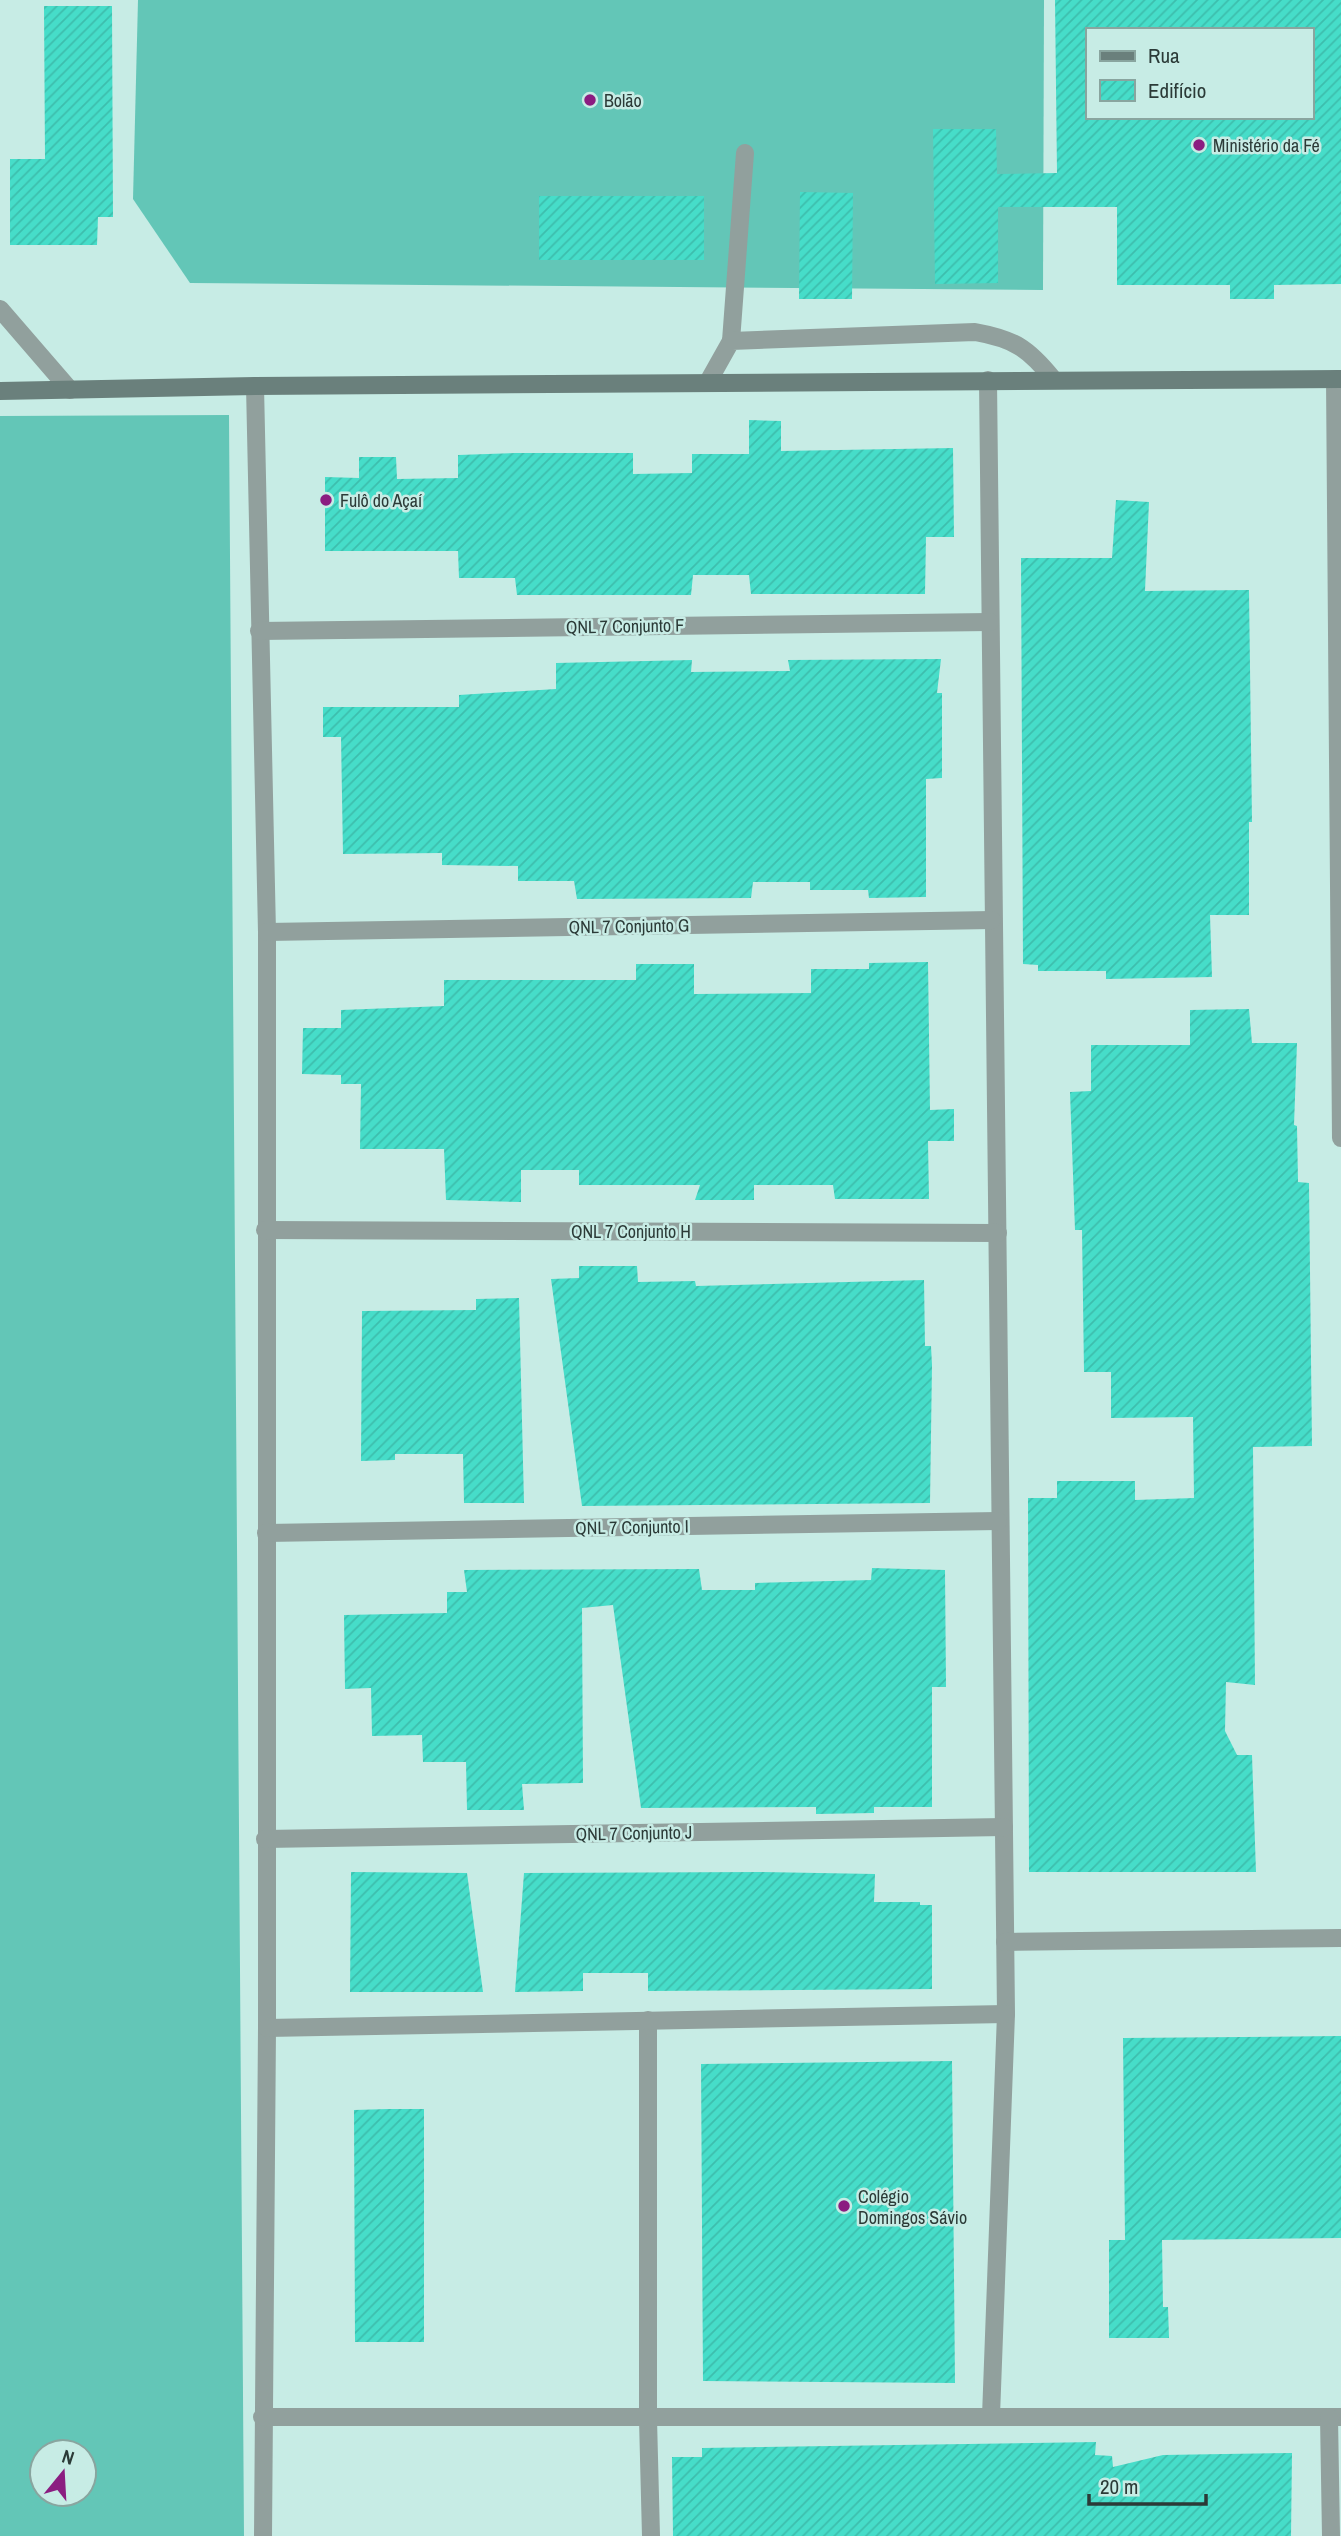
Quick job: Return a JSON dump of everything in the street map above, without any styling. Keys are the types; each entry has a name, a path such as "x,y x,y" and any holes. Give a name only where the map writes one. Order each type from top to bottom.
{"street":[{"path":"708,382 731,341 745,153"},
{"path":"0,309 70,390"},
{"path":"731,341 975,332 1003,337 1023,347 1053,379"},
{"path":"0,391 255,386 1338,379 1341,1138"},
{"path":"988,380 992,920 998,1233 998,1521 1006,2014 991,2416"},
{"path":"255,386 267,932 267,2028 263,2536"},
{"name":"QNL 7 Conjunto F","path":"259,631 990,622"},
{"name":"QNL 7 Conjunto G","path":"267,932 992,920"},
{"name":"QNL 7 Conjunto H","path":"265,1230 998,1233"},
{"name":"QNL 7 Conjunto I","path":"266,1533 998,1521"},
{"name":"QNL 7 Conjunto J","path":"265,1839 1003,1827"},
{"path":"1005,1942 1341,1938"},
{"path":"267,2028 1006,2014"},
{"path":"648,2020 648,2418 651,2536"},
{"path":"262,2417 1335,2417 1331,2536"}],"green space":[{"name":"Bolão","path":"138,0 1044,0 1043,290 190,283 133,199"},
{"path":"229,415 244,2536 0,2536 0,416"}],"building":[{"name":"Ministério da Fé","path":"1055,0 1341,0 1341,284 1274,285 1274,299 1230,299 1230,285 1117,285 1117,207 998,207 998,283 935,284 933,129 996,129 997,174 1057,173"},
{"path":"44,6 112,6 113,217 98,217 97,245 10,245 10,159 45,159"},
{"path":"800,192 853,193 852,299 799,299"},
{"path":"539,196 704,196 704,260 539,260"},
{"path":"749,420 781,421 781,451 953,448 954,537 926,537 925,594 751,594 749,575 693,575 691,595 517,595 515,578 459,578 458,551 325,551 325,477 359,478 359,457 396,457 397,479 458,478 458,455 516,453 633,453 633,474 692,473 692,454 749,454"},
{"path":"1116,500 1149,502 1145,591 1249,590 1252,822 1249,822 1249,915 1210,915 1212,977 1106,979 1106,971 1038,971 1038,965 1023,964 1021,558 1112,558"},
{"path":"941,659 937,693 942,693 942,778 926,779 926,897 869,898 868,890 810,890 810,882 753,882 751,898 577,899 574,881 518,881 518,866 442,865 442,853 343,854 341,737 323,737 323,707 459,707 459,695 556,689 556,663 692,660 691,672 790,671 788,660"},
{"path":"928,962 930,1110 954,1109 954,1141 928,1141 929,1199 835,1199 833,1185 754,1185 754,1200 695,1200 700,1185 579,1185 579,1170 521,1170 521,1202 446,1200 444,1149 360,1149 361,1084 341,1084 341,1075 302,1074 303,1028 341,1028 341,1010 444,1006 444,980 636,980 636,964 694,964 694,994 811,993 811,969 869,969 869,963"},
{"path":"1249,1009 1252,1043 1297,1043 1294,1125 1297,1126 1298,1182 1309,1183 1312,1446 1253,1447 1255,1685 1226,1682 1225,1731 1237,1755 1252,1755 1256,1872 1029,1872 1028,1498 1057,1498 1057,1481 1135,1481 1135,1500 1194,1498 1193,1417 1111,1418 1111,1372 1084,1372 1082,1230 1075,1230 1070,1092 1091,1091 1091,1045 1190,1045 1190,1010"},
{"path":"579,1266 637,1266 638,1282 695,1281 696,1286 924,1280 925,1346 931,1346 932,1365 930,1503 582,1506 551,1279 579,1278"},
{"path":"519,1298 524,1503 464,1503 463,1454 395,1454 395,1460 361,1461 362,1311 476,1310 476,1299"},
{"path":"872,1568 945,1570 946,1687 932,1687 932,1807 874,1807 874,1813 816,1814 816,1807 641,1808 613,1605 582,1608 583,1783 522,1784 524,1810 467,1810 466,1762 423,1762 422,1735 372,1736 371,1688 345,1689 344,1615 447,1613 447,1592 467,1592 464,1570 699,1569 702,1590 755,1590 755,1583 871,1580"},
{"path":"351,1872 467,1873 483,1992 350,1992"},
{"path":"524,1873 875,1874 874,1902 920,1902 920,1905 932,1905 932,1989 648,1991 648,1973 583,1973 583,1991 515,1992"},
{"path":"1341,2036 1341,2238 1162,2240 1163,2307 1168,2307 1169,2338 1109,2338 1109,2240 1125,2240 1123,2038"},
{"name":"Colégio Domingos Sávio","path":"952,2061 955,2383 703,2381 701,2064"},
{"path":"424,2109 424,2342 355,2342 354,2110"},
{"path":"1096,2442 1095,2455 1112,2456 1113,2467 1163,2455 1292,2453 1291,2536 673,2536 672,2457 702,2457 702,2448"}],"place":[{"name":"Bolão","path":"590,100"},
{"name":"Ministério da Fé","path":"1199,145"},
{"name":"Fulô do Açaí","path":"326,500"},
{"name":"Colégio Domingos Sávio","path":"844,2206"}]}
